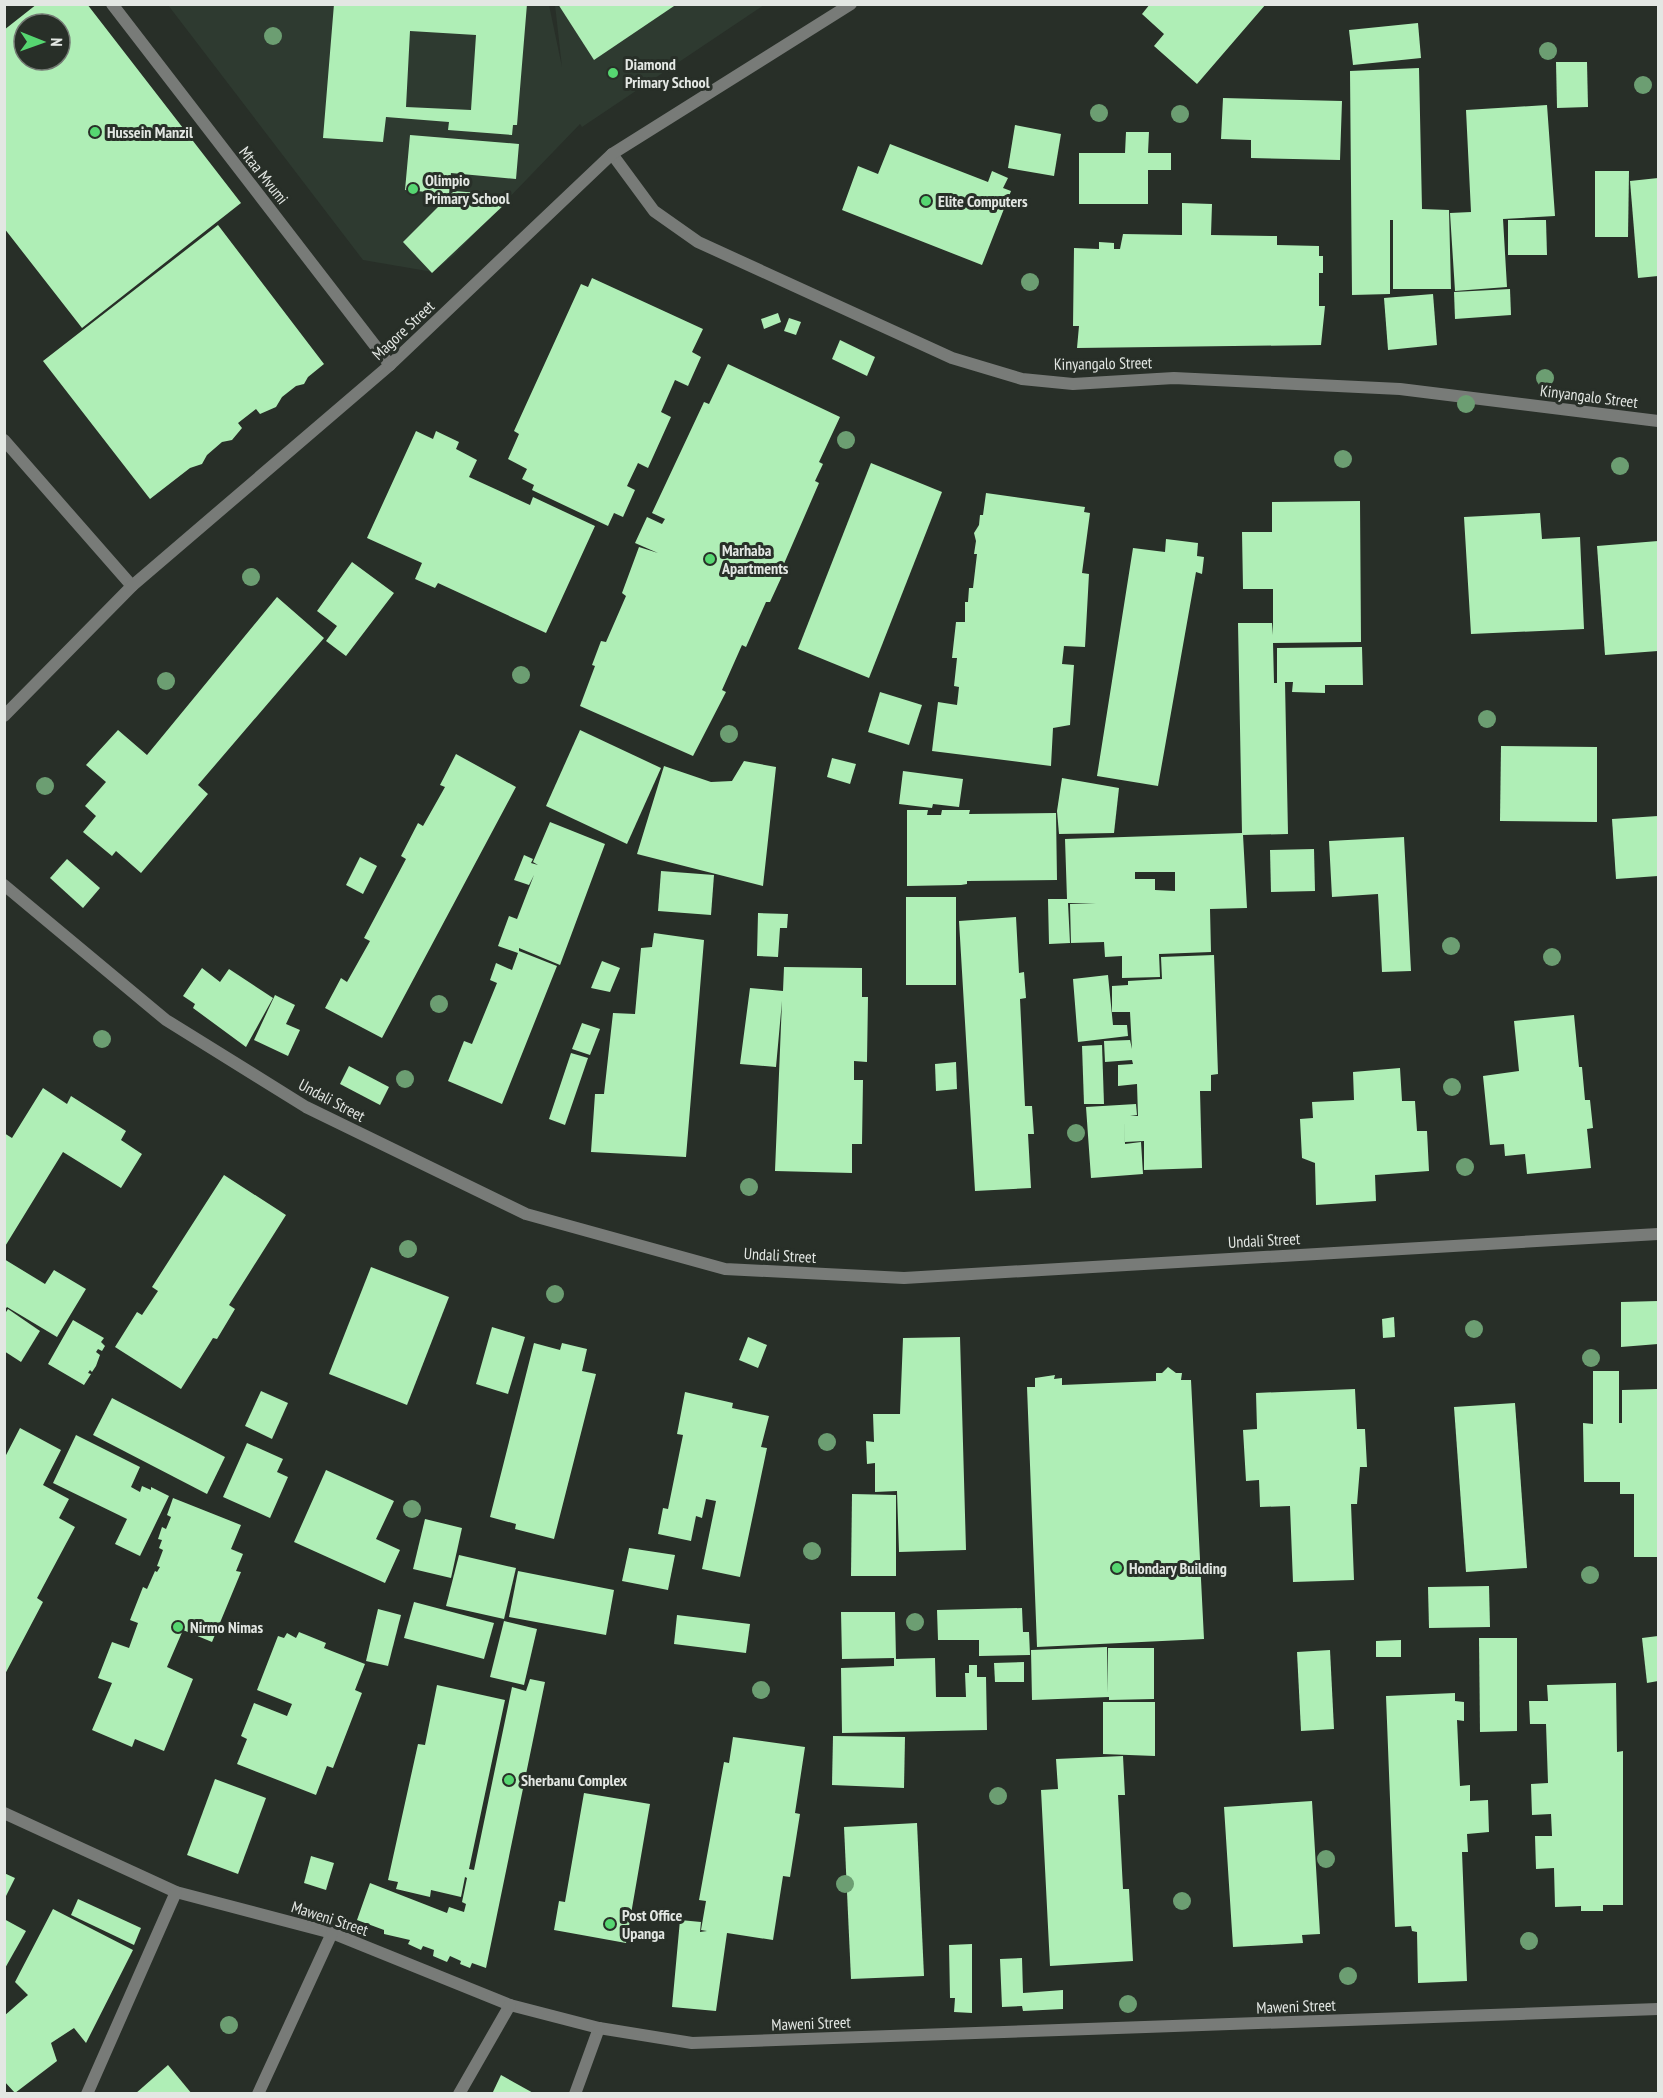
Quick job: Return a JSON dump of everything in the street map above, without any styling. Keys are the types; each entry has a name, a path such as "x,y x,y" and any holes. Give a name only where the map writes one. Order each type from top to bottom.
{"street":[{"name":"Mtaa Mvumi","path":"112,4 390,365"},
{"name":"Magore Street","path":"4,716 132,586 390,365 612,154 852,4"},
{"name":"Kinyangalo Street","path":"612,154 654,212 698,242 952,358 1022,379 1073,384 1174,378 1400,389 1659,421"},
{"path":"4,440 132,586"},
{"name":"Undali Street","path":"4,885 166,1020 306,1107 526,1214 725,1269 904,1278 1659,1234"},
{"name":"Maweni Street","path":"4,1813 177,1892 332,1933 510,2005 599,2028 692,2043 1659,2009"},
{"path":"87,2094 177,1892"},
{"path":"258,2094 332,1933"},
{"path":"459,2094 510,2005"},
{"path":"575,2094 599,2028"}],"shaded area":[{"name":"Olimpio Primary School","path":"168,5 549,5 562,67 555,5 764,5 582,127 580,124 454,255 433,272 363,260"}],"building":[{"name":"Hussein Manzil","path":"37,4 87,4 241,203 82,328 4,228 4,30 12,24 12,72 72,72 72,12 27,12"},
{"path":"334,4 527,4 517,125 513,125 512,135 448,130 449,122 386,117 383,142 323,138","holes":["410,31 476,35 471,110 406,107"]},
{"path":"558,4 677,4 594,60"},
{"path":"1150,4 1266,4 1197,84 1154,46 1164,34 1142,14"},
{"path":"1418,23 1421,58 1353,65 1349,30"},
{"path":"1556,62 1587,62 1588,107 1557,108"},
{"path":"1419,68 1422,209 1449,210 1451,289 1393,289 1393,220 1390,220 1390,294 1352,295 1350,71"},
{"path":"1223,98 1342,101 1340,160 1251,158 1251,140 1221,139"},
{"path":"1547,105 1555,216 1503,219 1507,287 1455,291 1450,213 1471,212 1466,110"},
{"path":"1015,125 1061,134 1054,176 1008,168"},
{"path":"1126,132 1149,132 1148,153 1171,153 1171,170 1148,170 1148,204 1079,204 1079,153 1125,153"},
{"path":"410,135 519,144 516,179 451,173 449,194 405,190"},
{"name":"Elite Computers","path":"890,144 988,182 992,171 1008,178 1003,188 1011,191 982,265 842,210 858,166 878,174"},
{"path":"1595,171 1629,171 1628,237 1595,237"},
{"path":"1658,178 1658,276 1638,278 1630,181"},
{"path":"454,191 491,194 507,202 432,273 403,242"},
{"path":"1182,203 1212,204 1211,235 1277,236 1277,245 1319,246 1319,256 1323,256 1323,273 1319,273 1319,306 1325,306 1321,345 1077,348 1079,326 1073,326 1074,248 1099,249 1099,242 1114,243 1114,249 1120,249 1123,234 1182,235"},
{"path":"1508,220 1546,220 1547,255 1508,255"},
{"path":"218,225 324,364 308,377 304,384 296,386 282,397 276,407 260,414 256,409 238,423 242,428 232,440 222,442 207,455 202,464 190,468 150,499 43,361"},
{"path":"592,278 703,329 692,352 701,357 688,386 675,380 661,412 671,417 648,468 638,463 627,486 635,490 623,517 614,513 608,526 532,490 534,485 522,479 527,469 508,459 519,434 514,431 581,284 588,287"},
{"path":"1510,289 1511,315 1455,319 1454,292"},
{"path":"1433,294 1437,345 1388,350 1384,298"},
{"path":"778,313 781,322 764,329 761,319"},
{"path":"789,318 801,322 796,335 784,331"},
{"path":"840,340 875,357 867,376 832,359"},
{"name":"Marhaba Apartments","path":"728,364 840,417 819,462 823,464 815,481 819,483 783,566 772,563 768,570 782,576 770,602 766,602 746,647 742,645 722,690 726,692 693,756 580,706 595,666 592,665 601,641 606,642 626,596 622,593 639,547 658,553 635,543 647,517 662,524 665,519 652,513 704,402 709,404"},
{"path":"416,431 433,439 436,431 459,442 456,449 477,460 469,477 530,505 533,497 595,526 546,633 438,583 435,588 415,579 422,563 367,538"},
{"path":"871,463 942,492 869,678 798,649"},
{"path":"986,493 1085,507 1084,512 1090,513 1082,573 1089,574 1085,647 1064,646 1062,664 1074,665 1070,725 1053,728 1051,766 932,751 938,702 957,705 959,687 954,686 957,658 952,658 956,622 965,622 965,602 968,602 969,588 973,588 977,554 974,554 976,541 974,533 979,525 980,515 983,515"},
{"path":"1360,501 1361,642 1273,643 1274,683 1277,683 1277,648 1362,647 1363,685 1325,685 1325,693 1292,692 1293,682 1285,682 1288,834 1243,835 1247,908 1210,909 1211,952 1159,954 1160,977 1122,978 1122,956 1105,957 1104,942 1071,943 1070,904 1096,903 1068,903 1070,943 1049,944 1048,899 1067,899 1065,839 1242,833 1238,623 1272,623 1273,635 1273,589 1243,589 1242,532 1272,532 1272,502","holes":["1135,872 1175,872 1175,891 1155,890 1155,879 1135,879"]},
{"path":"1540,513 1542,539 1580,537 1584,629 1471,634 1464,517"},
{"path":"1166,539 1198,543 1197,556 1204,557 1202,574 1196,572 1158,786 1097,776 1133,548 1165,552"},
{"path":"1658,541 1658,651 1605,655 1597,546"},
{"path":"352,562 394,593 346,656 326,641 337,626 317,611"},
{"path":"277,597 324,638 198,785 208,794 141,873 116,851 112,856 83,832 96,816 85,806 106,782 86,765 118,730 147,755"},
{"path":"880,692 922,705 909,745 868,732"},
{"path":"580,730 661,768 627,844 546,806"},
{"path":"1501,746 1597,747 1597,822 1500,821"},
{"path":"456,754 516,787 382,1038 325,1008 341,978 347,982 370,941 364,938 406,859 401,856 418,823 423,826 445,787 440,785"},
{"path":"832,758 856,764 850,784 827,777"},
{"path":"744,761 776,767 763,886 637,854 664,766 711,782 732,781"},
{"path":"903,771 963,779 959,807 933,804 932,808 899,804"},
{"path":"1062,778 1119,788 1114,833 1059,834 1057,811"},
{"path":"907,810 928,810 927,815 941,815 942,810 970,810 969,814 1056,813 1057,880 967,881 967,884 961,885 907,886"},
{"path":"1658,816 1658,876 1616,879 1612,819"},
{"path":"550,822 605,844 560,965 519,948 519,951 557,966 502,1104 448,1081 464,1041 472,1044 497,983 490,980 496,963 512,970 518,953 498,946 509,916 517,919 534,875 529,885 514,880 524,855 533,859 531,863 538,865 533,862"},
{"path":"1404,837 1411,971 1382,972 1378,894 1332,897 1329,841"},
{"path":"1314,849 1315,891 1271,892 1270,850"},
{"path":"360,857 377,866 363,894 346,885"},
{"path":"67,859 100,888 83,908 50,878"},
{"path":"661,871 714,875 711,915 658,911"},
{"path":"906,897 956,897 956,985 906,985"},
{"path":"758,913 788,914 787,928 780,928 778,957 757,956"},
{"path":"1016,917 1019,973 1024,972 1026,998 1020,999 1025,1106 1032,1106 1034,1134 1028,1134 1031,1188 975,1191 959,921"},
{"path":"654,933 704,940 686,1157 591,1152 595,1094 604,1094 613,1013 635,1014 641,948 652,947"},
{"path":"1214,955 1218,1074 1211,1075 1211,1091 1200,1091 1202,1168 1144,1170 1144,1141 1125,1142 1124,1116 1125,1144 1141,1142 1143,1174 1091,1178 1086,1107 1136,1104 1137,1115 1130,1116 1138,1116 1137,1084 1118,1086 1118,1065 1133,1064 1132,1060 1105,1062 1104,1041 1130,1040 1132,1049 1130,1012 1112,1012 1112,986 1128,985 1128,981 1162,979 1161,957"},
{"path":"602,961 620,968 610,992 591,988"},
{"path":"784,967 862,968 862,997 868,997 867,1062 854,1061 854,1080 863,1080 862,1144 852,1144 852,1173 775,1171 782,1001 776,1067 740,1064 750,988 783,991"},
{"path":"202,968 220,982 229,969 273,998 246,1047 193,1008 195,1004 183,996"},
{"path":"1108,975 1113,1025 1127,1025 1128,1036 1078,1042 1073,979"},
{"path":"275,995 295,1005 286,1024 300,1030 288,1056 254,1040"},
{"path":"1574,1015 1585,1100 1590,1100 1593,1128 1587,1129 1591,1168 1527,1174 1525,1154 1505,1156 1504,1144 1490,1145 1483,1076 1519,1071 1514,1021"},
{"path":"582,1023 600,1029 590,1055 572,1049"},
{"path":"1102,1045 1104,1104 1084,1104 1082,1046"},
{"path":"571,1053 588,1058 565,1125 549,1119"},
{"path":"956,1062 957,1089 936,1091 935,1064"},
{"path":"349,1066 389,1087 380,1105 340,1084"},
{"path":"1400,1068 1402,1101 1415,1101 1417,1131 1427,1131 1429,1171 1375,1175 1376,1201 1316,1205 1315,1163 1302,1158 1300,1119 1313,1118 1312,1102 1354,1100 1353,1072"},
{"path":"43,1088 67,1104 71,1096 126,1131 121,1140 142,1154 121,1188 63,1152 4,1248 4,1133 12,1138"},
{"path":"224,1175 286,1215 229,1305 235,1309 217,1339 213,1338 181,1389 115,1347 137,1312 142,1315 158,1291 152,1287"},
{"path":"4,1259 45,1284 54,1270 86,1289 57,1337 7,1307 4,1311"},
{"path":"371,1267 449,1297 407,1405 329,1374"},
{"path":"1658,1301 1658,1344 1621,1347 1621,1302"},
{"path":"8,1309 40,1331 21,1362 4,1351 4,1315"},
{"path":"1394,1317 1395,1337 1383,1338 1382,1319"},
{"path":"73,1320 104,1338 101,1342 105,1346 102,1351 98,1349 96,1352 100,1355 96,1366 92,1372 90,1370 88,1373 91,1374 84,1385 48,1364"},
{"path":"492,1327 525,1337 508,1394 476,1384"},
{"path":"748,1337 767,1345 758,1368 739,1360"},
{"path":"960,1337 966,1550 899,1552 897,1491 875,1492 875,1463 867,1464 866,1441 874,1442 873,1414 900,1414 903,1338"},
{"path":"534,1343 560,1350 562,1343 587,1349 582,1371 596,1374 554,1539 515,1529 516,1524 490,1517"},
{"name":"Hondary Building","path":"1168,1367 1176,1373 1182,1373 1181,1380 1191,1380 1204,1639 1037,1647 1027,1387 1035,1387 1035,1378 1055,1375 1054,1379 1062,1378 1062,1385 1156,1381 1156,1373 1162,1373"},
{"path":"1593,1371 1619,1371 1619,1423 1622,1423 1622,1390 1658,1389 1658,1557 1634,1557 1634,1494 1620,1494 1620,1482 1584,1482 1583,1423 1593,1424"},
{"path":"1355,1389 1357,1429 1365,1429 1367,1467 1360,1467 1357,1504 1351,1504 1354,1580 1293,1582 1290,1506 1260,1507 1259,1480 1246,1481 1243,1430 1257,1429 1256,1393"},
{"path":"261,1391 288,1403 272,1439 245,1426"},
{"path":"685,1392 733,1403 732,1408 769,1416 761,1447 767,1448 740,1577 702,1569 716,1501 706,1499 702,1518 696,1516 691,1541 658,1534 663,1508 668,1509 683,1435 677,1434"},
{"path":"112,1398 225,1457 207,1494 93,1435"},
{"path":"1515,1403 1527,1568 1466,1572 1454,1407"},
{"path":"20,1428 61,1450 43,1485 69,1499 59,1518 75,1527 37,1598 43,1602 4,1676 4,1459"},
{"path":"76,1435 140,1467 131,1487 140,1492 142,1486 151,1490 151,1487 169,1496 140,1556 115,1544 127,1519 53,1483"},
{"path":"247,1443 283,1459 277,1472 288,1477 270,1518 223,1497"},
{"path":"326,1470 394,1501 376,1539 400,1550 385,1583 294,1542"},
{"path":"852,1494 896,1495 896,1576 851,1576"},
{"name":"Nirmo Nimas","path":"173,1498 241,1525 231,1549 243,1554 236,1571 241,1572 212,1642 183,1630 167,1667 193,1679 164,1751 135,1739 132,1747 92,1730 112,1683 98,1678 112,1642 129,1648 138,1623 130,1620 143,1587 147,1589 155,1571 157,1572 160,1567 157,1566 163,1550 159,1548 162,1540 158,1539 162,1527 166,1529 171,1517 167,1515"},
{"path":"425,1519 462,1528 451,1578 413,1569"},
{"path":"629,1548 675,1555 668,1590 622,1581"},
{"path":"459,1555 516,1568 504,1619 446,1606"},
{"path":"518,1571 614,1590 606,1635 509,1617"},
{"path":"1489,1586 1490,1627 1429,1628 1428,1587"},
{"path":"414,1602 494,1623 484,1659 404,1638"},
{"path":"1022,1608 1023,1632 1029,1632 1030,1655 979,1656 979,1640 938,1640 937,1610"},
{"path":"378,1609 401,1615 388,1666 366,1661"},
{"path":"841,1612 895,1612 896,1659 935,1658 936,1697 966,1697 965,1673 969,1673 969,1665 977,1665 977,1677 986,1677 987,1730 842,1733 841,1668 894,1666 894,1658 842,1659"},
{"path":"677,1615 750,1624 746,1653 674,1644"},
{"path":"504,1621 537,1629 524,1685 490,1677"},
{"path":"299,1632 326,1643 324,1648 365,1664 355,1690 362,1693 333,1768 327,1766 316,1795 237,1764 247,1739 241,1736 254,1703 287,1716 292,1704 257,1690 278,1636 284,1638 287,1633 296,1638"},
{"path":"1658,1636 1658,1681 1647,1683 1642,1638"},
{"path":"1479,1638 1517,1638 1517,1731 1480,1732"},
{"path":"1401,1640 1401,1657 1376,1657 1376,1641"},
{"path":"1107,1647 1108,1693 1108,1648 1154,1648 1154,1699 1109,1700 1109,1697 1032,1700 1031,1650"},
{"path":"1330,1650 1334,1729 1301,1731 1297,1652"},
{"path":"1024,1662 1024,1682 995,1682 994,1663"},
{"path":"530,1679 545,1682 486,1968 472,1963 470,1968 450,1956 447,1962 433,1956 434,1950 423,1946 421,1950 408,1944 410,1940 384,1934 384,1930 357,1920 370,1883 447,1913 449,1907 464,1912 466,1904 462,1902 467,1878 465,1877 461,1897 431,1890 430,1897 396,1889 398,1882 388,1880 418,1744 425,1745 437,1685 505,1700 469,1869 474,1870 512,1687 526,1691"},
{"path":"1616,1683 1617,1752 1623,1751 1623,1905 1603,1905 1603,1911 1581,1911 1581,1906 1555,1907 1554,1868 1536,1869 1535,1836 1552,1836 1551,1814 1532,1815 1531,1784 1548,1783 1546,1724 1530,1724 1529,1701 1548,1701 1547,1685"},
{"path":"1455,1693 1455,1701 1464,1702 1464,1721 1457,1720 1460,1786 1470,1785 1470,1801 1488,1800 1489,1832 1467,1834 1468,1852 1462,1852 1467,1981 1418,1983 1417,1932 1412,1931 1411,1926 1395,1927 1386,1696"},
{"path":"1103,1702 1155,1702 1155,1756 1103,1754"},
{"path":"833,1736 905,1737 904,1788 832,1785"},
{"path":"733,1737 805,1747 795,1813 800,1814 790,1877 783,1876 773,1940 727,1933 716,2011 672,2007 680,1920 701,1922 700,1932 707,1931 701,1930 706,1901 699,1900 724,1762 729,1763"},
{"path":"1123,1756 1125,1795 1118,1795 1123,1889 1129,1889 1133,1961 1050,1966 1041,1790 1058,1789 1056,1759"},
{"path":"215,1779 266,1798 238,1874 187,1855"},
{"path":"584,1793 650,1804 626,1943 554,1930 559,1901 565,1902"},
{"path":"1312,1801 1320,1934 1302,1935 1303,1943 1233,1947 1224,1807"},
{"path":"917,1823 924,1976 851,1979 844,1827"},
{"path":"311,1856 334,1863 326,1890 304,1883"},
{"path":"4,1873 15,1878 4,1900"},
{"path":"78,1899 141,1928 134,1945 71,1915"},
{"path":"53,1909 133,1950 86,2043 74,2028 51,2043 57,2061 15,2093 4,2081 4,2016 28,1995 15,1982"},
{"path":"4,1919 26,1931 4,1970"},
{"path":"972,1944 972,2013 954,2012 955,1998 950,1998 949,1945"},
{"path":"1022,1958 1023,1993 1063,1990 1063,2009 1023,2011 1022,2006 1002,2007 1000,1959"},
{"path":"168,2065 192,2094 135,2094"},
{"path":"501,2075 535,2094 492,2094"}],"place":[{"name":"Diamond Primary School","path":"613,73"},
{"name":"Hussein Manzil","path":"95,132"},
{"name":"Olimpio Primary School","path":"413,189"},
{"name":"Elite Computers","path":"926,201"},
{"name":"Marhaba Apartments","path":"710,559"},
{"name":"Hondary Building","path":"1117,1568"},
{"name":"Nirmo Nimas","path":"178,1627"},
{"name":"Sherbanu Complex","path":"509,1780"},
{"name":"Post Office Upanga","path":"610,1924"}]}
